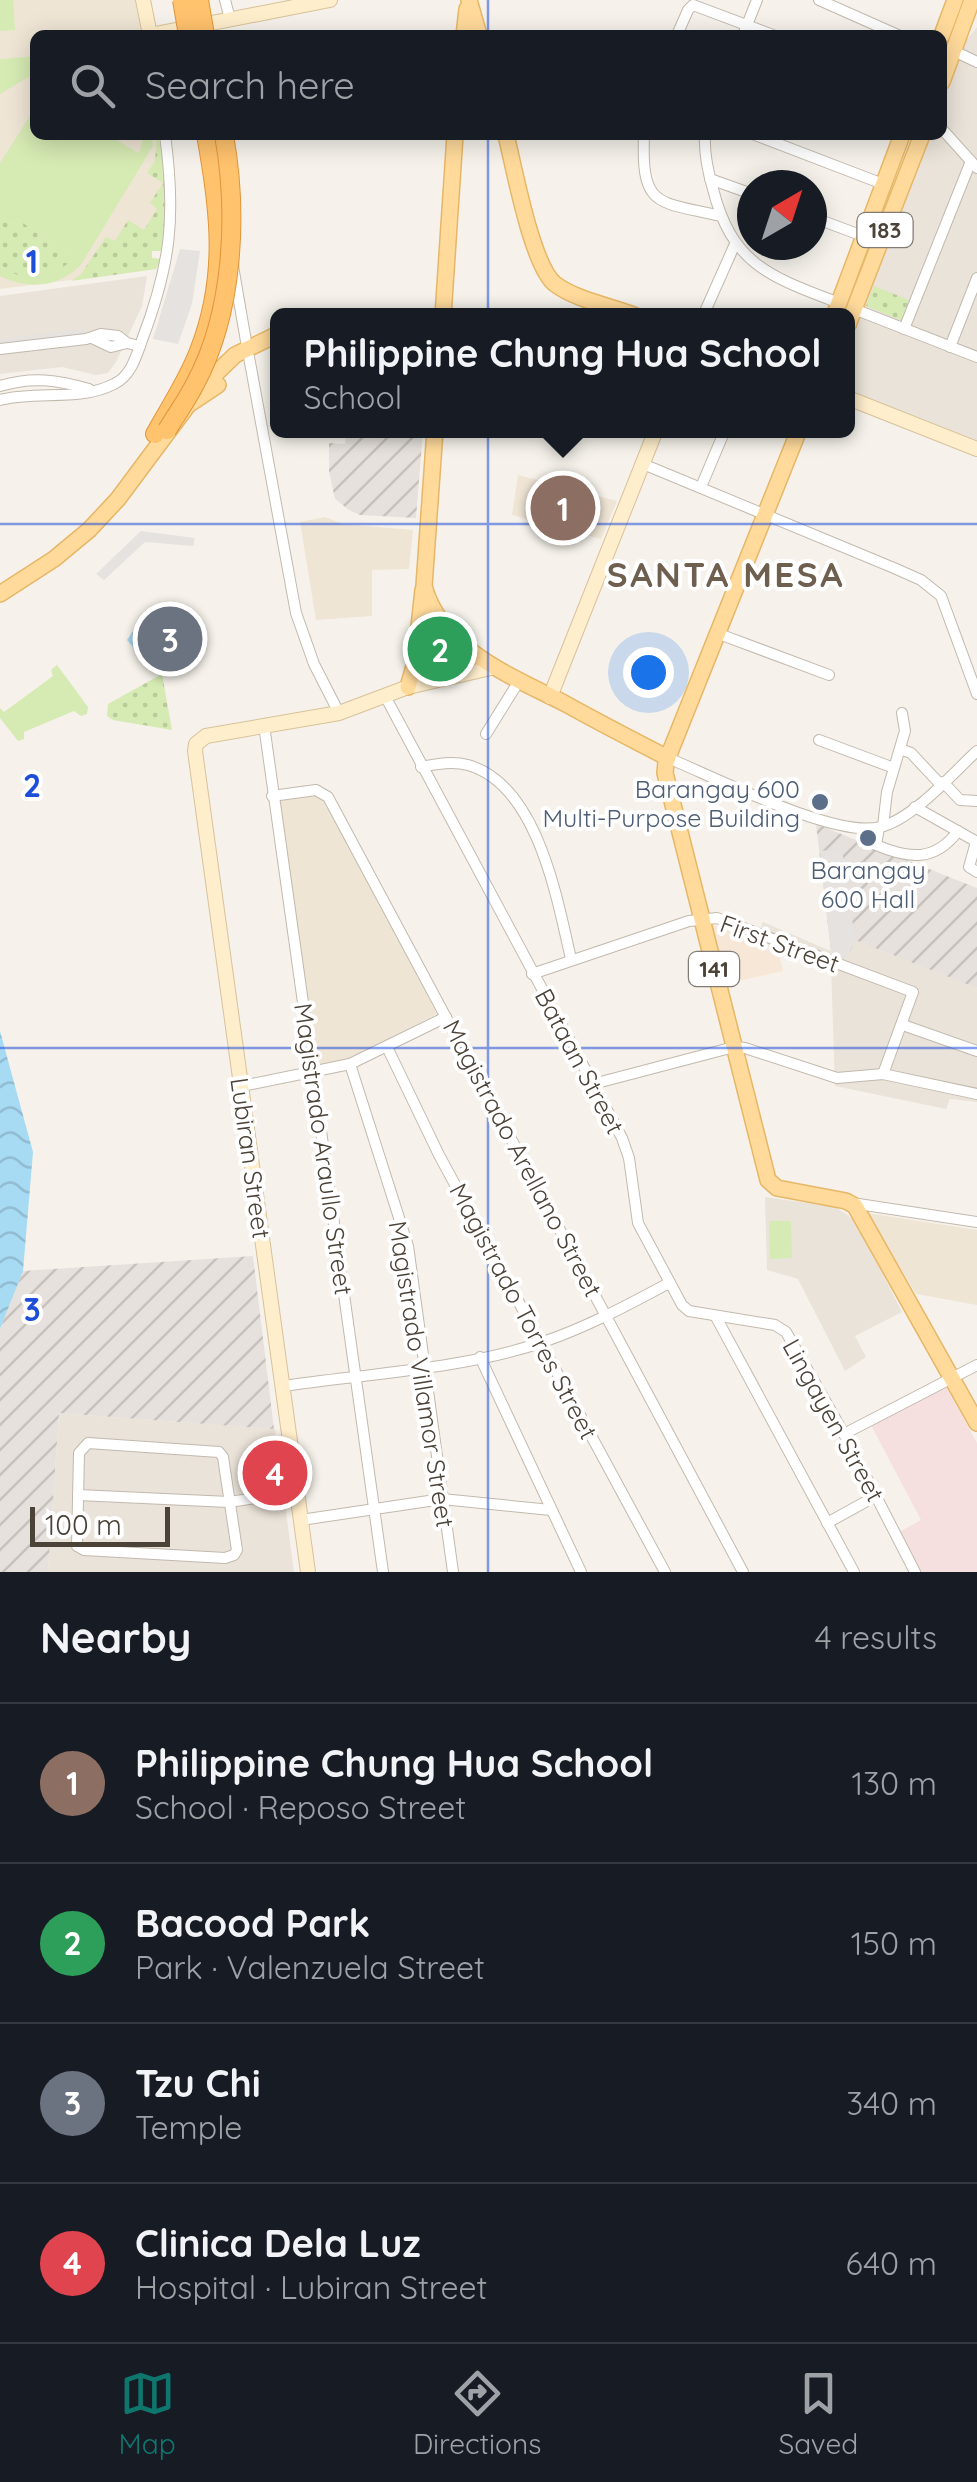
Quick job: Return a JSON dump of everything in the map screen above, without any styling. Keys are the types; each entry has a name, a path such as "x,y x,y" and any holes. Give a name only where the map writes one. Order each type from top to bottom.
{"highway":[{"path":"182,0 187,30"},
{"path":"198,0 204,30"},
{"path":"207,140 220,223 216,296 199,353 161,432 197,382 214,337 234,219 225,140"}],"main road":[{"path":"143,0 149,30"},
{"path":"175,30 330,0"},
{"path":"465,30 468,0"},
{"path":"468,0 477,30"},
{"path":"944,0 945,27"},
{"path":"945,27 955,0"},
{"path":"947,69 972,0"},
{"path":"963,28 977,11"},
{"path":"444,308 455,140"},
{"path":"507,140 534,248 549,279 566,290 614,308"},
{"name":"183","path":"842,308 897,140"},
{"name":"183","path":"842,308 920,140"},
{"path":"0,594 54,559 89,530 193,407 222,364 270,339"},
{"path":"193,407 248,352 270,345"},
{"path":"855,401 977,449"},
{"path":"408,686 415,663 424,586 435,438"},
{"path":"550,696 653,438"},
{"path":"424,586 433,610 448,630 494,668 668,758 796,438"},
{"path":"264,726 339,713 408,686 494,668"},
{"name":"Lubiran Street","path":"264,726 206,736 196,744 195,758 308,1572"},
{"name":"141","path":"668,758 665,773 768,1180 777,1188 852,1203"},
{"path":"852,1203 977,1423"}],"street":[{"path":"225,0 230,19"},
{"path":"679,30 690,6 712,5 745,30 757,0"},
{"path":"819,0 887,30"},
{"path":"954,51 977,62"},
{"path":"904,330 974,164 947,134"},
{"path":"0,400 18,395 94,391 126,376 160,290 171,242 172,200 166,140"},
{"path":"644,140 652,195 660,201 720,216"},
{"path":"706,140 710,178 720,216 735,244 772,274 840,308"},
{"path":"768,140 883,184"},
{"path":"710,178 737,188"},
{"path":"221,196 296,613 314,664 339,713"},
{"path":"827,223 863,236"},
{"path":"707,308 735,244"},
{"path":"950,347 977,278"},
{"path":"855,313 977,357"},
{"path":"0,349 111,335 140,346"},
{"path":"0,386 32,379 64,380 94,391"},
{"path":"701,488 721,438"},
{"path":"643,464 931,586 947,606 977,694"},
{"path":"718,634 829,675"},
{"path":"486,734 519,681"},
{"name":"Bataan Street","path":"385,696 626,1148 638,1223 669,1282 689,1311 716,1317"},
{"path":"902,713 906,731 876,845 900,856 917,857 943,848 958,830"},
{"name":"Magistrado Araullo Street","path":"264,726 383,1572"},
{"path":"819,740 894,768"},
{"path":"900,749 911,753 960,800 977,801"},
{"path":"668,758 822,821 864,829 881,827 915,807 977,752"},
{"path":"421,767 447,763 469,766 490,776 513,798 543,853 572,959"},
{"name":"Magistrado Arellano Street","path":"272,796 316,790 328,797 743,1572"},
{"path":"915,807 977,842 969,867 977,872"},
{"name":"First Street","path":"532,974 701,919 717,918 913,992 903,1026"},
{"path":"242,1086 350,1064 446,1017"},
{"path":"883,1074 903,1026 977,1052"},
{"name":"Magistrado Torres Street","path":"387,1047 439,1155 665,1572"},
{"path":"594,1084 734,1047 843,1079 883,1074 977,1094"},
{"name":"Magistrado Villamor Street","path":"350,1064 408,1246 453,1572"},
{"path":"852,1203 977,1222"},
{"path":"283,1386 480,1358 541,1343 608,1316 669,1282"},
{"path":"716,1317 854,1572"},
{"name":"Lingayen Street","path":"716,1317 782,1328 844,1434 916,1572"},
{"path":"480,1358 581,1572"},
{"path":"844,1434 977,1365"},
{"path":"88,1442 219,1452 223,1456 230,1502 234,1556 84,1550 76,1543 79,1453 88,1442"},
{"path":"78,1495 230,1502 298,1492"},
{"path":"827,1523 876,1496"},
{"path":"301,1520 442,1499 551,1510"}],"shaded area":[{"path":"0,0 135,0 141,30 30,30 30,140 159,140 164,226 161,251 152,251 152,258 161,259 156,269 0,289"},
{"path":"977,27 977,443 855,397 855,312 923,140 947,140 947,76 955,54"},
{"path":"180,249 200,251 192,304 178,344 153,339"},
{"path":"147,276 142,306 108,373 96,375 62,367 0,374 0,296"},
{"path":"83,329 86,345 8,354 7,350 0,351 0,339"},
{"path":"345,438 422,438 416,518 360,515 335,499 329,443 345,444"},
{"path":"518,475 617,501 601,539 512,515"},
{"path":"325,517 343,524 413,530 409,569 372,570 372,616 316,620 300,522"},
{"path":"141,531 195,538 193,546 145,542 104,580 96,574"},
{"path":"315,793 324,797 437,1014 352,1058 316,1067 274,800"},
{"path":"816,824 977,888 977,988 855,940 847,959 831,952"},
{"path":"842,849 855,939 847,959 831,952 820,851"},
{"path":"763,922 847,958 855,939 977,988 977,1102 950,1099 946,1109 835,1086 831,966 757,940"},
{"path":"712,925 777,947 783,971 726,984"},
{"path":"765,1197 835,1207 856,1222 902,1312 855,1336 866,1357 845,1371 798,1279 767,1270"},
{"path":"867,1213 977,1230 977,1305 916,1294"},
{"path":"253,1256 274,1429 59,1413 48,1572 0,1572 0,1329 23,1271"},
{"path":"945,1385 977,1443 977,1572 920,1572 899,1532 921,1520 871,1425"},
{"path":"59,1413 275,1429 294,1572 48,1572"}],"green space":[{"path":"0,0 13,0 15,30 0,31"},
{"path":"30,56 30,76 0,94 0,59"},
{"path":"30,116 30,140 117,140 139,153 143,140 152,140 153,146 82,263 64,278 44,284 0,276 0,266 29,277 48,275 74,258 0,207 0,163"},
{"path":"159,140 165,175 165,208 161,251 152,251 152,258 161,259 156,269 71,281 81,274 106,237 115,241 128,220 144,230 157,209 150,203 163,183 147,173 155,161"},
{"path":"0,207 74,258 57,271 38,277 19,276 0,266"},
{"path":"874,286 909,300 901,320 866,306"},
{"path":"426,608 436,628 480,665 417,682"},
{"path":"57,665 88,707 87,714 81,716 74,711 24,732 24,739 18,741 0,718 0,708 4,712 53,676 51,670"},
{"path":"162,674 172,730 107,716 108,704"},
{"path":"769,1221 791,1221 792,1258 770,1259"}],"water":[{"path":"187,619 189,627 149,636 148,644 133,647 127,640 136,627"},
{"path":"0,1031 33,1152 23,1271 0,1329"}],"place":[{"name":"Philippine Chung Hua School","path":"563,508"},
{"name":"Tzu Chi","path":"170,639"},
{"name":"Bacood Park","path":"440,649"},
{"name":"Barangay 600 Multi-Purpose Building","path":"820,802"},
{"name":"Barangay 600 Hall","path":"868,838"},
{"name":"Clinica Dela Luz","path":"275,1473"}],"district":[{"name":"SANTA MESA","path":"726,574"}]}
